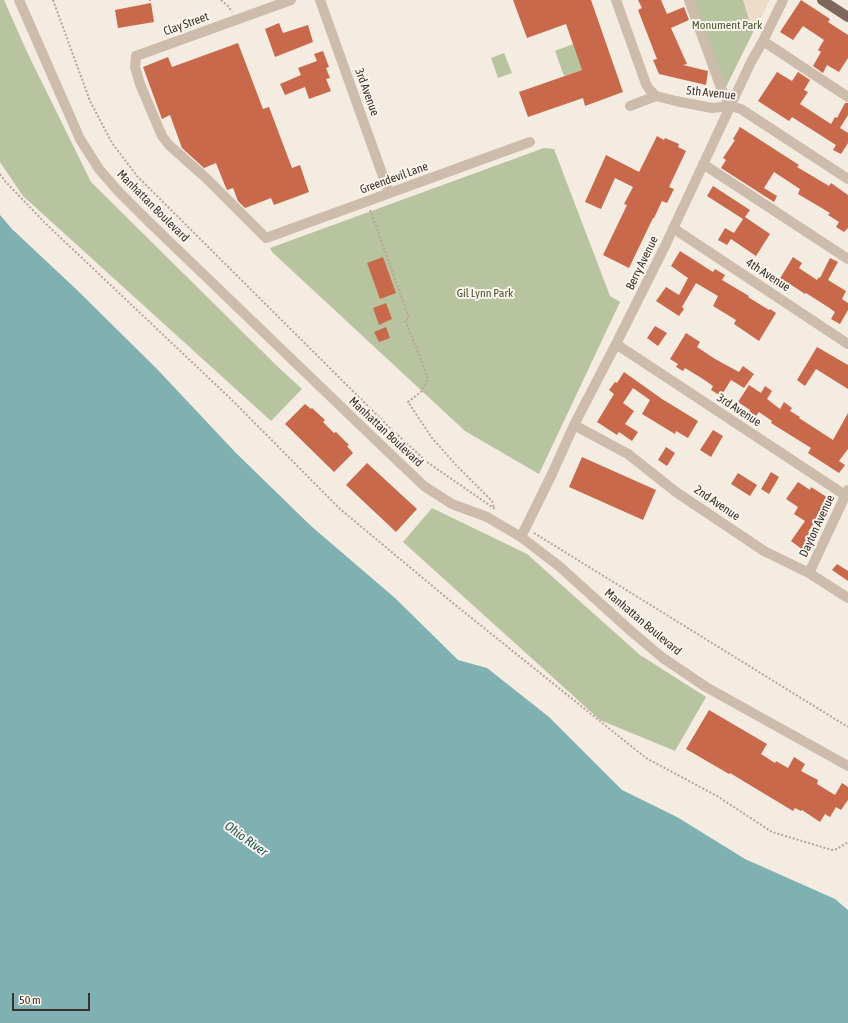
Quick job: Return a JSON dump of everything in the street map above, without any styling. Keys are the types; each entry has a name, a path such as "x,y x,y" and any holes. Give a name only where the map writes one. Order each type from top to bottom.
{"main road":[{"path":"822,0 848,17"}],"street":[{"name":"Manhattan Boulevard","path":"19,0 80,139 99,169 118,191 382,448 424,486 452,504 523,532 632,632 663,658 706,687 848,766"},
{"name":"Clay Street","path":"266,238 206,178 169,145 162,136 140,84 135,67 136,56 291,0"},
{"name":"3rd Avenue","path":"320,0 389,193"},
{"path":"616,0 646,84 656,96 630,106"},
{"path":"689,0 721,88 730,106"},
{"name":"Berry Avenue","path":"523,532 552,474 574,425 673,228 751,62 783,0"},
{"path":"763,41 848,97"},
{"name":"5th Avenue","path":"656,96 712,108 730,106 741,110 848,179"},
{"name":"Greendevil Lane","path":"266,238 530,142"},
{"path":"703,164 848,259"},
{"name":"4th Avenue","path":"673,228 848,344"},
{"name":"3rd Avenue","path":"616,344 847,494"},
{"name":"2nd Avenue","path":"574,425 628,454 676,492 764,551 809,573 848,598"},
{"name":"Dayton Avenue","path":"809,573 847,494"}],"path":[{"path":"53,0 90,101 112,143 137,176 389,427 427,462 501,512"},
{"path":"221,0 228,6 237,20"},
{"path":"0,174 5,182 46,224 231,399 340,509 454,604 646,758 717,796 772,832 832,850 837,849 848,842"},
{"path":"366,202 409,318 405,320 428,378 422,391 408,402 432,438 456,465 492,501 495,509"},
{"path":"523,532 848,727"}],"green space":[{"path":"0,0 4,0 27,52 91,182 302,389 271,421 23,196 0,162"},
{"name":"Monument Park","path":"691,0 769,0 724,91"},
{"path":"573,44 582,70 564,76 555,51"},
{"path":"504,53 512,73 498,78 491,58"},
{"name":"Gil Lynn Park","path":"544,148 554,149 610,296 620,302 539,474 465,431 272,252 270,248"},
{"path":"432,508 527,554 640,655 706,697 675,751 600,720 403,542"}],"shaded area":[{"path":"743,0 769,0 756,26 750,23"}],"water":[{"name":"Ohio River","path":"0,215 12,229 77,290 157,369 235,452 311,526 395,598 458,660 487,668 549,717 622,790 677,817 745,859 835,899 848,910 848,1023 0,1023"}],"building":[{"path":"513,0 591,0 623,92 585,106 583,98 528,117 519,92 582,70 566,24 527,38"},
{"path":"638,0 661,0 667,14 684,7 689,20 671,28 687,64 683,65 708,71 706,85 659,74 653,60 657,59 638,10 642,8"},
{"path":"801,0 830,19 828,22 848,35 848,58 839,72 827,65 823,73 813,66 821,52 818,50 824,40 803,26 793,40 780,32"},
{"path":"151,3 154,22 118,28 115,10"},
{"path":"279,23 283,33 308,25 313,42 275,57 265,29"},
{"path":"238,43 263,109 269,107 292,168 300,165 309,192 274,205 271,198 245,208 238,201 233,188 227,190 216,163 204,168 182,148 170,115 162,119 143,67 168,57 172,67"},
{"path":"323,51 329,67 326,68 330,78 326,79 331,91 309,99 305,87 285,95 280,84 301,75 298,68 317,61 314,54"},
{"path":"777,72 792,81 798,72 810,80 804,90 808,92 800,104 831,124 835,117 837,118 845,103 848,103 848,115 840,128 848,133 848,143 841,154 833,150 836,145 792,117 789,121 758,101"},
{"path":"740,127 799,165 797,167 829,186 831,183 848,195 848,228 844,232 836,227 839,222 828,215 830,213 798,194 800,189 774,172 764,188 777,196 774,202 721,168 726,160 723,158 735,140 733,139"},
{"path":"657,136 664,140 665,138 679,144 678,147 686,151 669,187 674,189 667,203 662,201 629,268 603,255 627,205 624,204 633,187 615,178 601,209 585,202 606,155 639,172"},
{"path":"713,186 750,210 745,217 770,234 756,256 731,239 727,245 718,240 725,228 734,233 743,219 707,196"},
{"path":"680,251 713,272 715,269 725,275 722,280 776,313 759,341 734,324 736,320 713,306 718,296 696,283 682,307 684,309 679,316 656,301 666,287 679,295 688,278 671,266"},
{"path":"383,257 396,293 380,299 367,263"},
{"path":"793,257 802,263 799,268 817,280 819,277 820,278 830,258 838,262 828,280 846,291 842,299 848,303 848,310 840,324 831,319 835,312 806,293 805,294 790,284 789,286 779,280"},
{"path":"386,303 392,319 379,325 373,308"},
{"path":"655,326 667,333 658,346 647,338"},
{"path":"386,327 390,338 379,342 374,332"},
{"path":"686,333 700,342 697,347 715,359 739,372 743,366 754,374 744,388 731,380 721,396 711,390 713,386 703,379 685,368 683,371 676,367 678,364 670,359"},
{"path":"817,347 848,365 848,389 816,369 805,386 797,380"},
{"path":"624,372 662,399 698,421 688,438 676,431 675,434 642,414 650,400 633,388 623,403 634,411 625,424 638,432 632,441 619,432 617,435 597,422 614,394 609,390 615,382 617,383"},
{"path":"749,385 761,393 765,386 772,391 767,399 780,409 784,402 792,408 790,411 800,417 799,418 833,440 848,413 848,449 839,461 845,465 839,473 808,453 811,448 771,423 772,421 759,412 756,416 738,402"},
{"path":"305,404 311,409 312,408 325,420 323,422 349,445 347,446 353,453 334,472 285,424"},
{"path":"713,430 723,436 711,457 700,450"},
{"path":"666,447 675,453 667,466 658,460"},
{"path":"582,457 656,490 643,520 569,487"},
{"path":"367,463 417,509 396,532 346,485"},
{"path":"771,472 779,477 769,494 761,489"},
{"path":"738,473 757,485 750,496 731,484"},
{"path":"798,482 810,490 811,487 833,501 826,513 822,511 808,532 814,535 803,550 791,541 805,521 794,514 798,507 786,499"},
{"path":"837,564 848,571 848,581 832,570"},
{"path":"709,710 767,744 761,754 775,763 776,761 788,768 794,757 805,764 801,771 818,780 817,784 835,795 842,783 848,787 848,800 841,810 836,807 830,817 825,814 820,822 802,810 801,811 795,808 793,811 730,773 729,774 686,749"}]}
